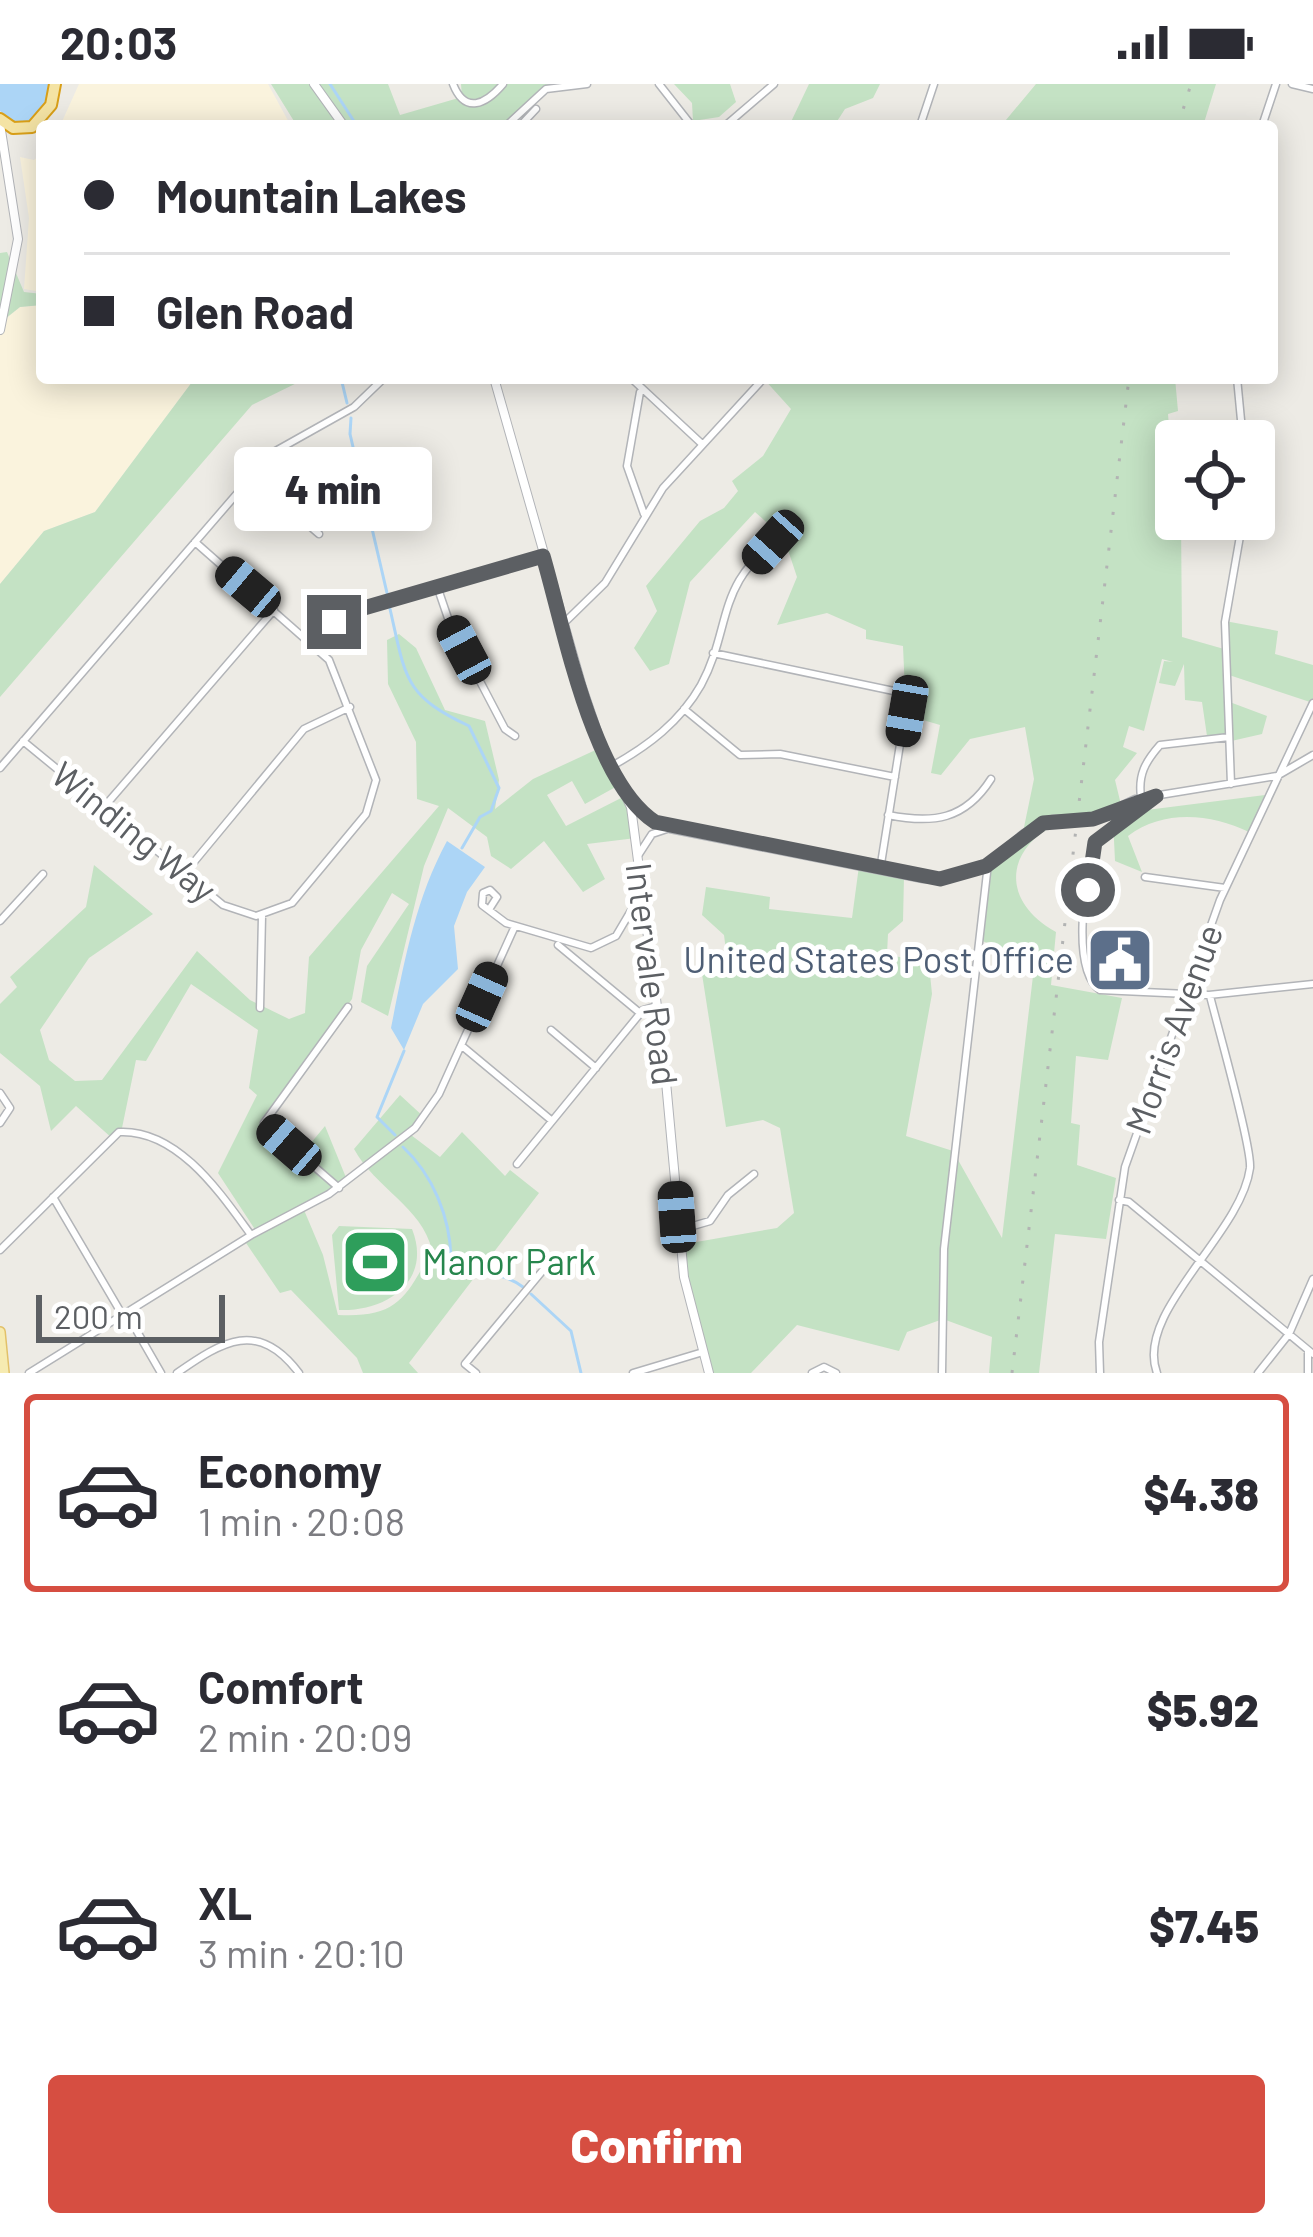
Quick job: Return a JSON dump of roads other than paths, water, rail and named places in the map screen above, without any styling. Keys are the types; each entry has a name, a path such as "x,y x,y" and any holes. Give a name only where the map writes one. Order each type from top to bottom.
{"highway":[{"path":"38,120 51,105 55,84"},
{"path":"0,121 13,128 36,122"}],"main road":[{"path":"0,1332 4,1373"}],"street":[{"path":"314,84 340,120"},
{"path":"453,84 464,100 476,105 488,102 503,84"},
{"path":"511,120 546,89 587,84"},
{"path":"658,84 687,120"},
{"path":"732,120 774,84"},
{"path":"922,120 934,84"},
{"path":"1264,120 1276,84"},
{"path":"1292,84 1313,89"},
{"path":"526,120 536,109"},
{"path":"513,117 516,120"},
{"path":"0,121 18,238 0,330"},
{"path":"0,768 282,445 354,407 378,384"},
{"name":"Intervale Road","path":"496,384 563,624 612,766 626,791 657,1006 688,1300 709,1373"},
{"path":"635,384 702,444"},
{"path":"1238,384 1241,420"},
{"path":"563,624 605,583 644,514 757,385"},
{"path":"640,392 626,456 632,490 644,514"},
{"path":"252,476 319,534"},
{"path":"612,766 652,742 684,709 712,653 725,603 745,574 785,535"},
{"path":"1231,784 1225,622 1239,540"},
{"name":"Winding Way","path":"23,741 230,910 262,916 295,900 370,805 374,766 329,660 195,542"},
{"path":"311,642 357,610 543,556"},
{"path":"437,586 450,624 505,729 515,736"},
{"path":"103,807 274,610"},
{"path":"712,653 908,694 880,870"},
{"name":"Morris Avenue","path":"1100,1373 1099,1342 1118,1200 1225,888 1313,703"},
{"path":"184,874 304,729 350,706"},
{"path":"684,709 740,755 780,754 895,777"},
{"path":"1141,799 1139,782 1147,760 1160,746 1229,737"},
{"path":"626,791 641,812 670,829 940,879 988,863 1043,823 1093,819 1141,799 1283,774 1313,755"},
{"path":"888,815 939,820 974,801 991,779"},
{"path":"1156,796 1103,834 1091,854 1084,973 1100,990 1186,995 1313,984"},
{"path":"638,857 652,834 670,829"},
{"path":"942,1373 944,1249 988,863"},
{"path":"0,921 43,874"},
{"path":"1145,877 1225,888"},
{"path":"490,908 515,926 584,948 605,944 642,892"},
{"path":"260,1008 262,916"},
{"path":"29,1373 251,1235 342,1185 424,1118 515,926"},
{"path":"551,939 640,1013"},
{"path":"1157,1373 1152,1353 1157,1325 1203,1264 1250,1163 1210,995"},
{"path":"517,1164 640,1013 657,1006"},
{"path":"342,1185 264,1123 348,1007"},
{"path":"551,1030 596,1068"},
{"path":"462,1046 553,1121"},
{"path":"0,1093 10,1108 0,1123"},
{"path":"0,1250 119,1132 147,1136 210,1177 251,1235"},
{"path":"679,1230 710,1221 728,1195 754,1174"},
{"path":"53,1197 161,1373"},
{"path":"1118,1200 1129,1202 1311,1352 1308,1373"},
{"path":"476,1373 465,1364 554,1257"},
{"path":"1258,1373 1289,1334 1313,1279"},
{"path":"177,1373 215,1347 244,1340 272,1346 299,1373"},
{"path":"633,1373 703,1352"},
{"path":"812,1373 824,1367 836,1373"}],"water":[{"path":"0,84 52,84 42,111 18,126 0,111"},
{"path":"447,841 485,867 467,892 454,926 458,969 423,1004 404,1050 391,1028 419,909"}],"waterway":[{"path":"330,84 353,120"},
{"path":"342,384 347,403"},
{"path":"351,418 350,434 387,593"},
{"path":"390,609 411,682 431,704 469,726 499,788 491,811 480,817 462,848"},
{"path":"395,1135 377,1117 404,1051"},
{"path":"403,1147 438,1198 451,1258 467,1269 523,1287"},
{"path":"531,1294 571,1331 581,1373"}],"railway":[{"path":"1180,120 1191,84"},
{"path":"1012,1373 1128,384"}],"place":[{"name":"United States Post Office","path":"1120,960"},
{"name":"Manor Park","path":"375,1262"}]}
